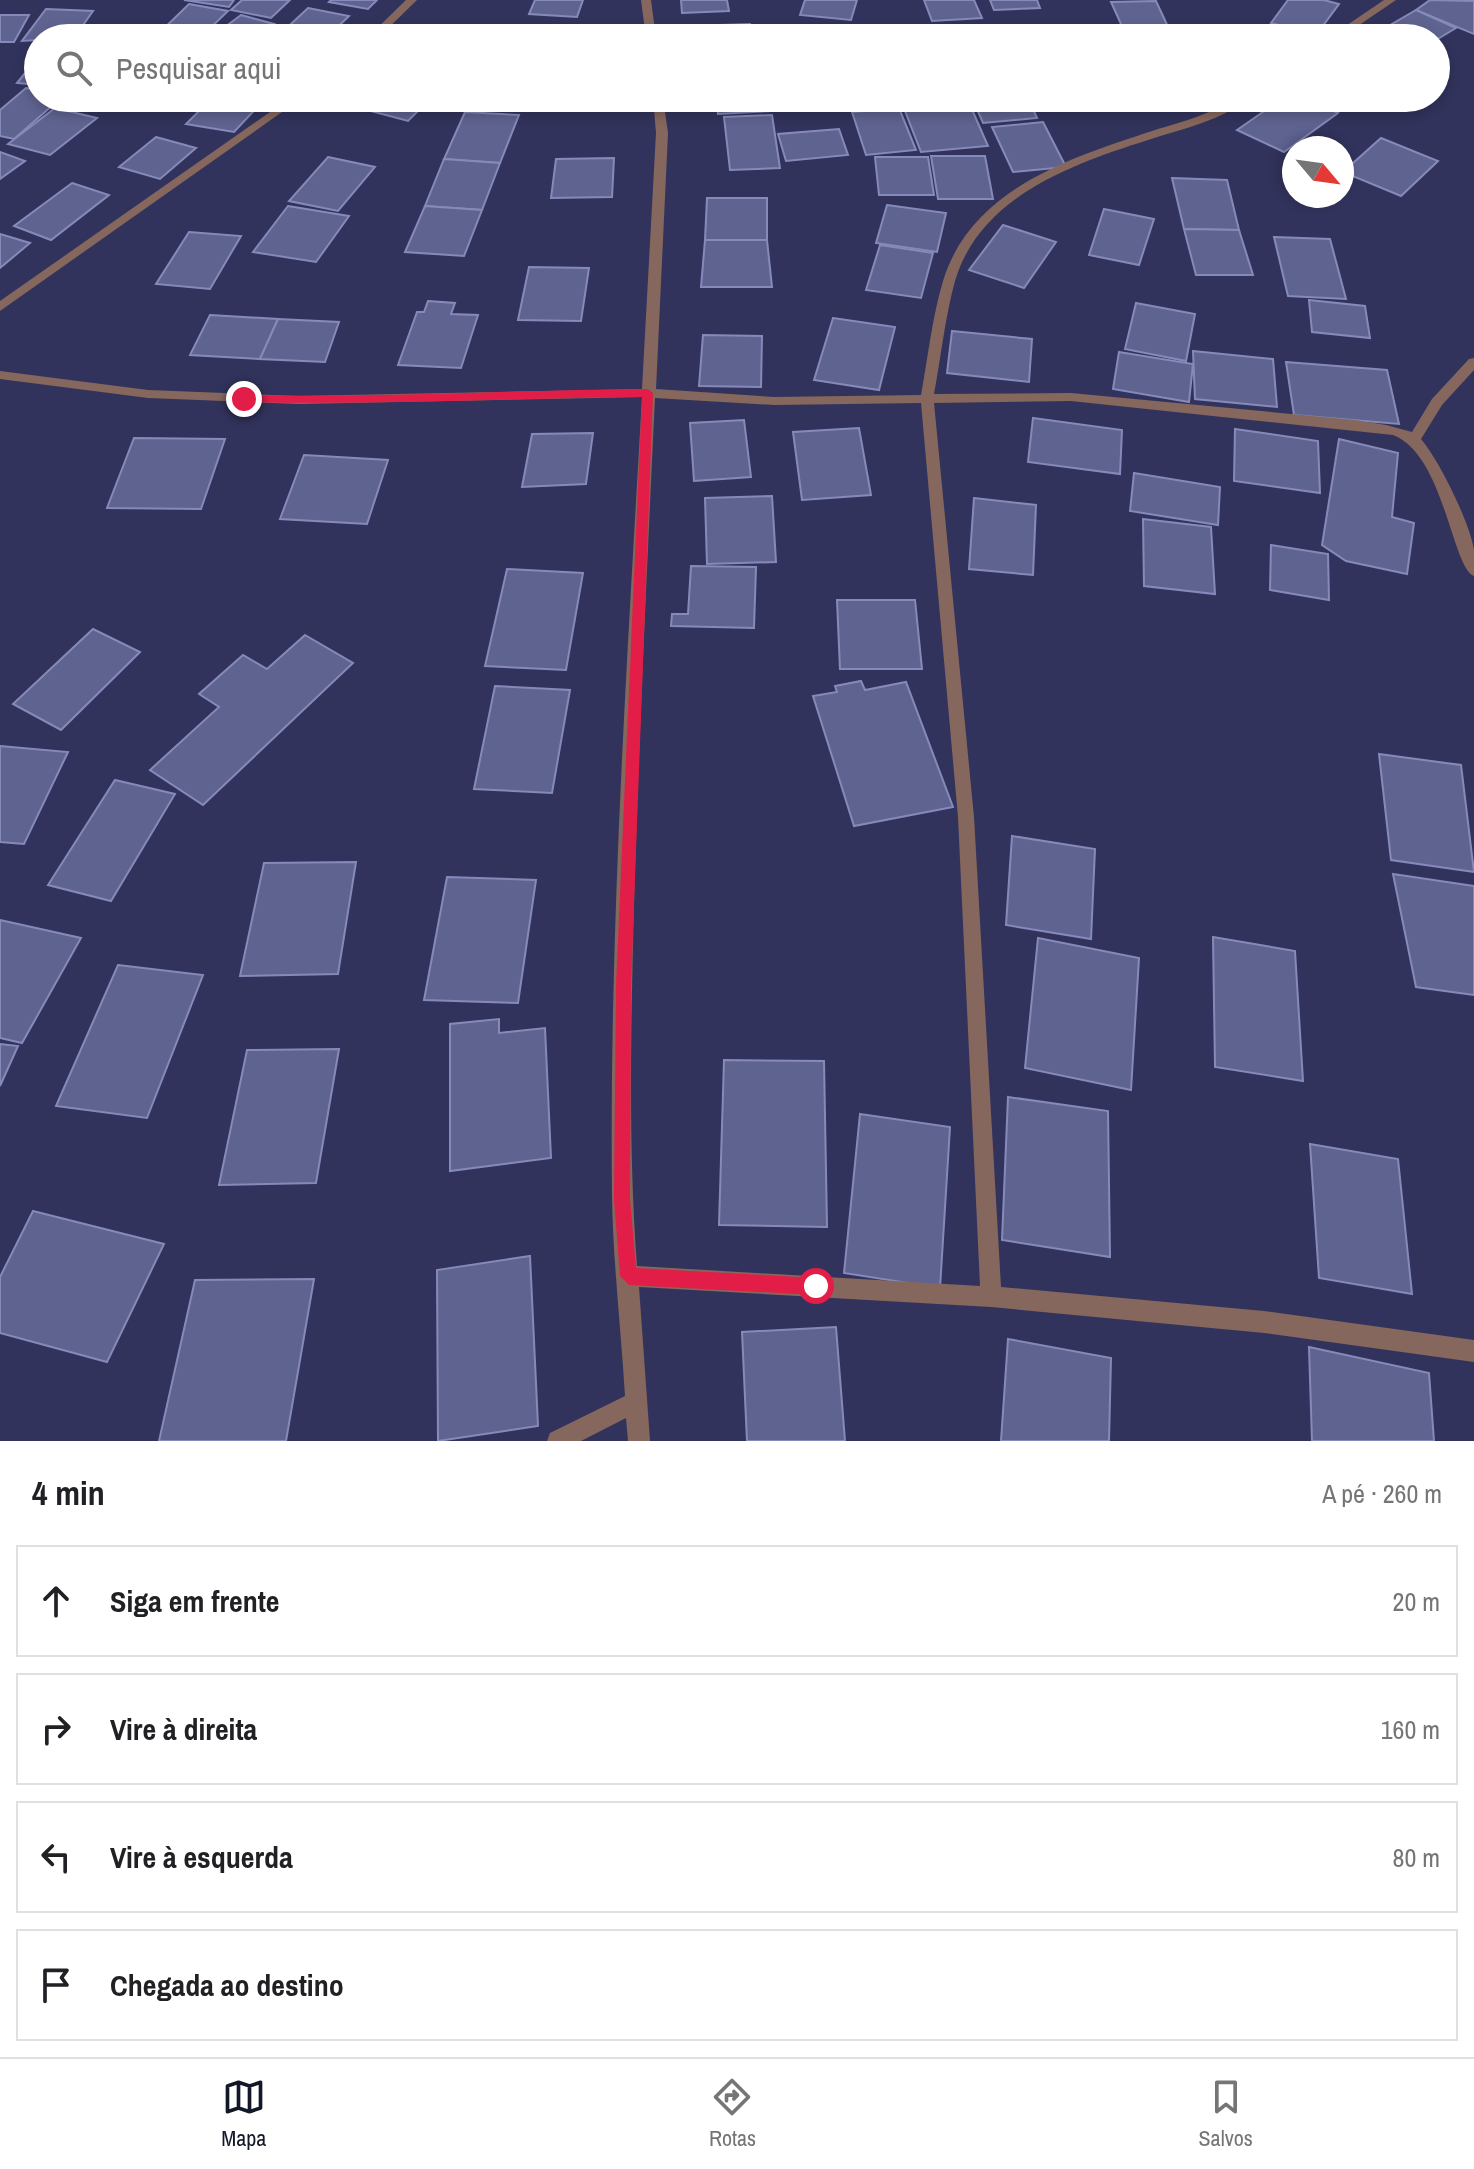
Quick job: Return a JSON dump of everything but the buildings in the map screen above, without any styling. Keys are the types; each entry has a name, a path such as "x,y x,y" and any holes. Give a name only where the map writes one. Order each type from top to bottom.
{"street":[{"path":"387,24 412,0"},
{"path":"646,0 649,24"},
{"path":"1354,24 1391,0"},
{"path":"0,307 277,112"},
{"path":"639,1441 622,1199 623,985 662,133 660,112"},
{"path":"991,1297 966,817 927,397 950,278 973,233 996,208 1028,185 1093,154 1217,112"},
{"path":"1414,440 1437,402 1474,362"},
{"path":"0,375 112,391 298,400 648,393 774,401 1071,397 1355,425 1389,430 1414,440 1428,456 1474,571"},
{"path":"629,1276 991,1297 1264,1322 1474,1351"},
{"path":"558,1441 637,1401"}],"route":[{"path":"244,399 366,401 506,394 648,393 630,762 623,985 622,1199 629,1276 816,1286"}]}
